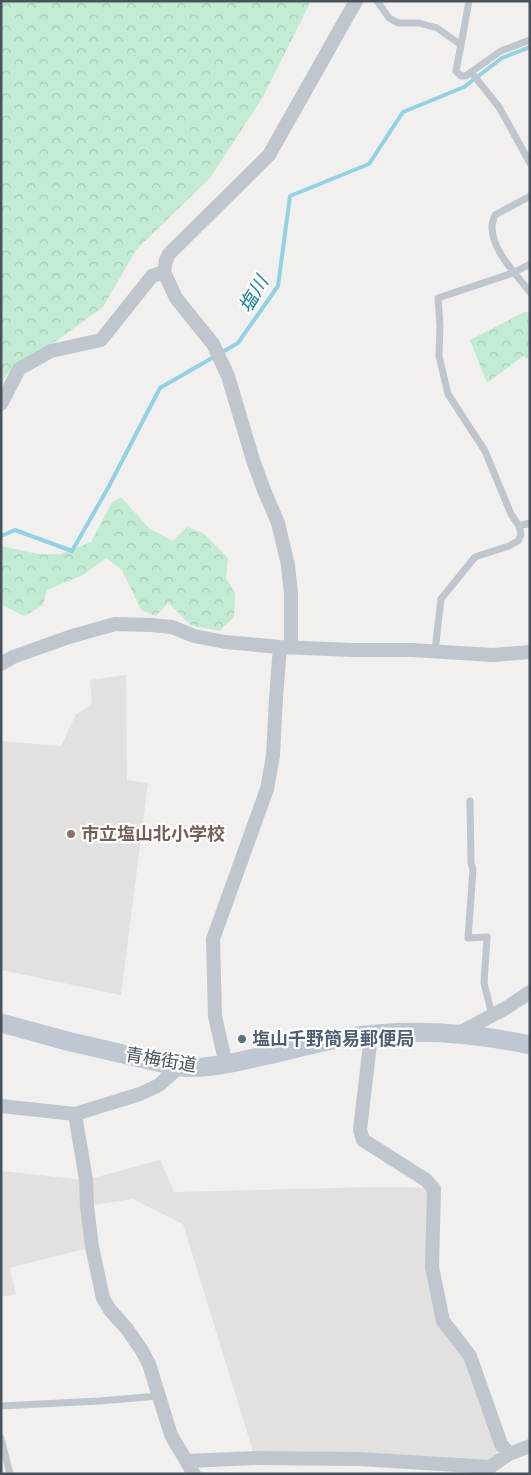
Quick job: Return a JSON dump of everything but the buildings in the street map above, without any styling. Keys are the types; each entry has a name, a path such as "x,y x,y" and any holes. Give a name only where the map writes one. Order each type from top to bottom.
{"street":[{"path":"226,1065 215,1016 213,939 267,789 273,756 276,698 286,647 291,594 288,565 278,523 253,460 228,376 213,344 176,298 164,272 169,254 269,155 356,1"},
{"path":"1,404 19,369 51,351 101,340 152,276 164,272"},
{"path":"1,664 13,657 69,637 115,624 172,627 194,636 225,642 286,647 435,651 492,655 530,652"},
{"path":"459,1033 506,1008 530,992"},
{"name":"青梅街道","path":"1,1023 67,1041 179,1067 226,1065 344,1038 371,1035 459,1033 530,1045"},
{"path":"371,1035 360,1130 363,1140 426,1180 434,1189 432,1267 443,1321 470,1356 501,1444 508,1454"},
{"path":"1,1106 75,1114 140,1094 159,1085 179,1067"},
{"path":"75,1114 86,1180 92,1247 103,1298 110,1310 141,1349 148,1364 171,1436 194,1474"},
{"path":"187,1461 255,1458 359,1459 490,1467 508,1454 530,1446"}],"lane":[{"path":"377,1 389,18 398,23 419,23 437,28 461,45"},
{"path":"469,1 456,71 461,76 473,74 501,51 530,40"},
{"path":"473,74 499,107 530,163"},
{"path":"530,196 495,215 492,226 495,241 503,258 530,292"},
{"path":"435,651 441,600 475,557 509,546 518,541 521,535 519,526 511,514 485,451 448,394 439,356 440,325 438,298 514,273 530,264"},
{"path":"519,526 530,523"},
{"path":"470,801 472,870 468,938 487,937 484,983 492,1015"},
{"path":"1,1406 159,1396"},
{"path":"1,1438 10,1474"}],"shaded area":[{"name":"市立塩山北小学校","path":"126,675 127,780 148,783 121,995 1,970 1,741 61,746 76,714 92,705 90,680"},
{"path":"160,1160 174,1192 375,1187 434,1189 432,1267 443,1321 470,1356 501,1444 490,1467 255,1458 183,1224 133,1199 87,1206 92,1247 10,1268 16,1294 1,1297 1,1171 86,1180"}],"green space":[{"path":"1,1 311,1 263,97 210,178 136,250 103,307 56,341 12,368 1,383"},
{"path":"524,312 530,312 530,360 523,356 487,383 470,340"},
{"path":"121,497 150,529 173,541 187,527 203,533 228,558 226,578 235,593 234,617 219,631 191,625 168,603 156,616 141,610 122,570 106,558 83,575 47,590 43,605 24,616 4,606 1,602 1,546 38,554 61,554 91,542 112,502"}],"waterway":[{"name":"塩川","path":"1,536 15,530 72,551 108,488 160,388 238,343 278,286 290,196 369,164 403,112 464,87 502,58 530,47"}],"place":[{"name":"市立塩山北小学校","path":"71,834"},
{"name":"塩山千野簡易郵便局","path":"242,1039"}]}
